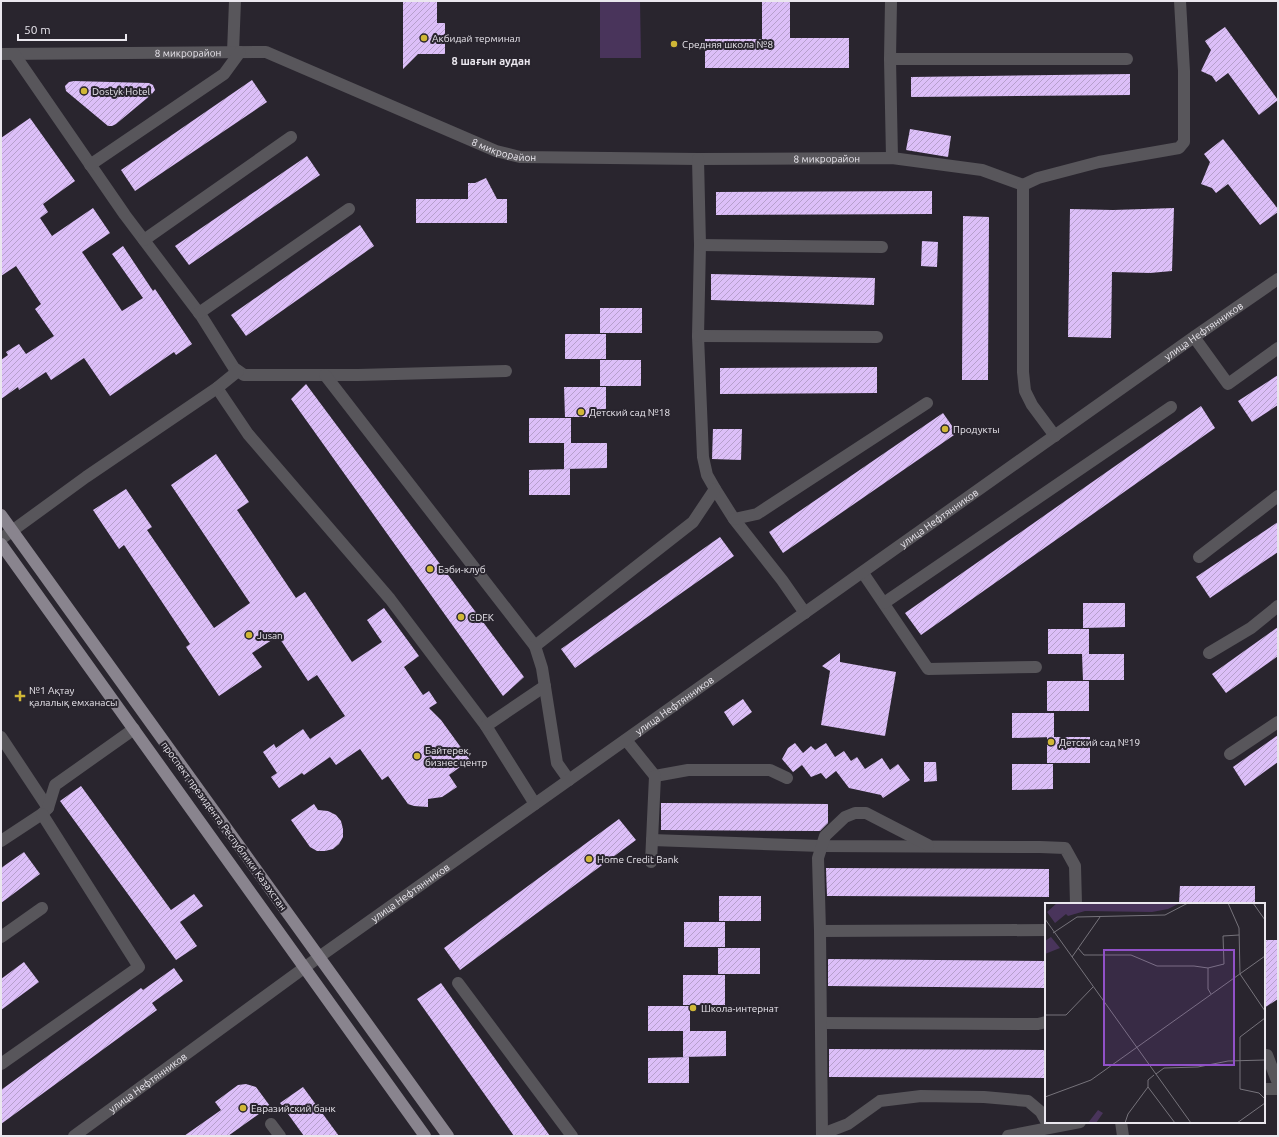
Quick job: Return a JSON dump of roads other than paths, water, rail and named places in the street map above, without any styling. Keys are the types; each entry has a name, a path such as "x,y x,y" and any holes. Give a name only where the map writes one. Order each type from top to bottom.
{"main road":[{"name":"проспект президента Республики Казахстан","path":"1,515 448,1136"},
{"name":"проспект президента Республики Казахстан","path":"1,544 425,1136"}],"street":[{"path":"90,165 224,74 236,52 235,1"},
{"path":"891,1 890,59 892,158"},
{"path":"1055,436 1032,405 1025,391 1023,372 1023,185 1038,178 1099,162 1180,148 1184,142 1184,71 1180,1"},
{"name":"8 микрорайон","path":"1,54 266,52 496,151 520,157 698,159 892,158 982,170 1023,185"},
{"path":"14,54 90,165 199,313 234,368 244,375 325,375 506,371"},
{"path":"890,59 1127,59"},
{"path":"144,240 291,137"},
{"path":"698,159 700,245 698,336 703,457 708,475 715,490 734,518 782,580 805,614"},
{"path":"199,313 349,209"},
{"path":"700,245 882,247"},
{"name":"улица Нефтянников","path":"74,1136 318,957 1278,279"},
{"path":"698,336 877,337"},
{"path":"1194,337 1228,384 1278,348"},
{"path":"1,539 13,532 86,477 217,388 238,371"},
{"path":"325,375 535,646 542,668 557,763 569,780"},
{"path":"217,388 248,434 390,599 486,726 535,804"},
{"path":"734,518 757,514 928,403"},
{"path":"884,603 1171,407"},
{"path":"535,646 693,522 715,490"},
{"path":"1199,557 1278,496"},
{"path":"863,573 928,669 1036,667"},
{"path":"1209,653 1251,628 1278,606"},
{"path":"486,726 545,686"},
{"path":"1230,754 1278,722"},
{"path":"1,841 45,811 54,785 134,729"},
{"path":"1,737 139,967 1,1064"},
{"path":"626,740 655,776 651,862"},
{"path":"655,776 688,770 770,770 787,778"},
{"path":"929,846 866,813 855,813 845,817 824,836 818,858 822,1135 848,1124 880,1101 921,1096 984,1097 1028,1101 1041,1112 1045,1119"},
{"path":"652,840 821,846 1040,846 1065,848 1076,866 1076,903"},
{"path":"1,936 42,908"},
{"path":"820,931 1045,930"},
{"path":"458,984 572,1136"},
{"path":"821,1023 1038,1024 1045,1022"},
{"path":"1265,1055 1278,1083"},
{"path":"1265,1090 1278,1090"},
{"path":"1008,1136 1047,1123"},
{"path":"1121,1123 1123,1136"},
{"path":"271,1124 280,1136"}],"place":[{"name":"Акбидай терминал","path":"424,38"},
{"name":"Средняя школа №8","path":"674,44"},
{"name":"Dostyk Hotel","path":"84,91"},
{"name":"Детский сад №18","path":"581,412"},
{"name":"Продукты","path":"945,429"},
{"name":"Бэби-клуб","path":"430,569"},
{"name":"CDEK","path":"461,617"},
{"name":"Jusan","path":"249,635"},
{"name":"№1 Ақтау қалалық емханасы","path":"20,696"},
{"name":"Детский сад №19","path":"1051,742"},
{"name":"Байтерек, бизнес центр","path":"417,756"},
{"name":"Home Credit Bank","path":"589,859"},
{"name":"Школа-интернат","path":"693,1008"},
{"name":"Евразийский банк","path":"243,1108"}],"district":[{"name":"8 шағын аудан","path":"491,61"}]}
